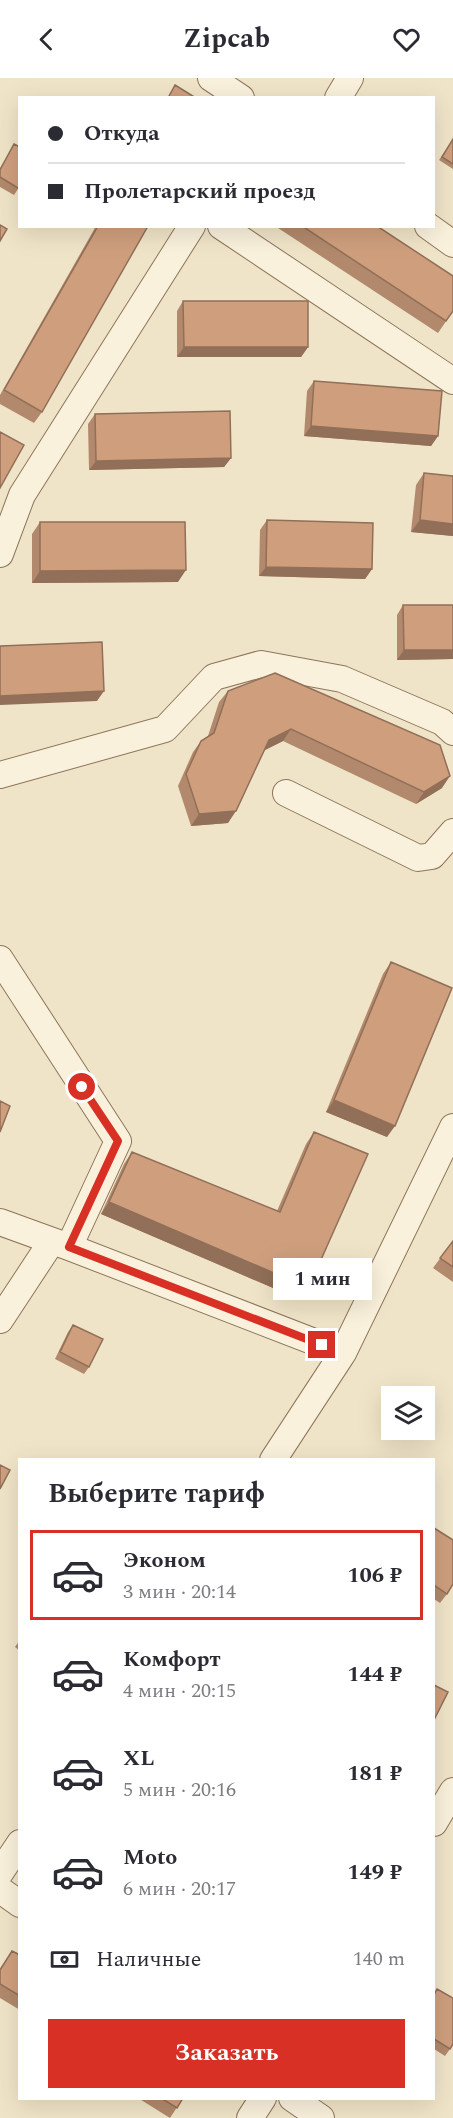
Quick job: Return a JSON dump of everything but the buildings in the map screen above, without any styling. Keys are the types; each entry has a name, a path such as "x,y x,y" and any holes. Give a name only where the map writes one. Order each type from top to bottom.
{"street":[{"path":"211,78 238,96"},
{"path":"339,96 350,78"},
{"path":"0,554 22,495 191,228"},
{"path":"224,228 453,381"},
{"path":"431,228 453,244"},
{"path":"0,775 165,729 214,677 261,664 342,680 442,722 453,732"},
{"path":"286,794 418,858 432,856 453,832"},
{"path":"0,959 118,1141 60,1244 0,1320"},
{"path":"274,1458 343,1353 453,1128"},
{"path":"0,1222 343,1353"},
{"path":"435,1821 453,1791"},
{"path":"0,1873 18,1846"},
{"path":"0,1890 18,1903"},
{"path":"250,2118 262,2100"},
{"path":"295,2100 321,2118"}],"route":[{"path":"82,1087 118,1141 69,1247 322,1345"}]}
